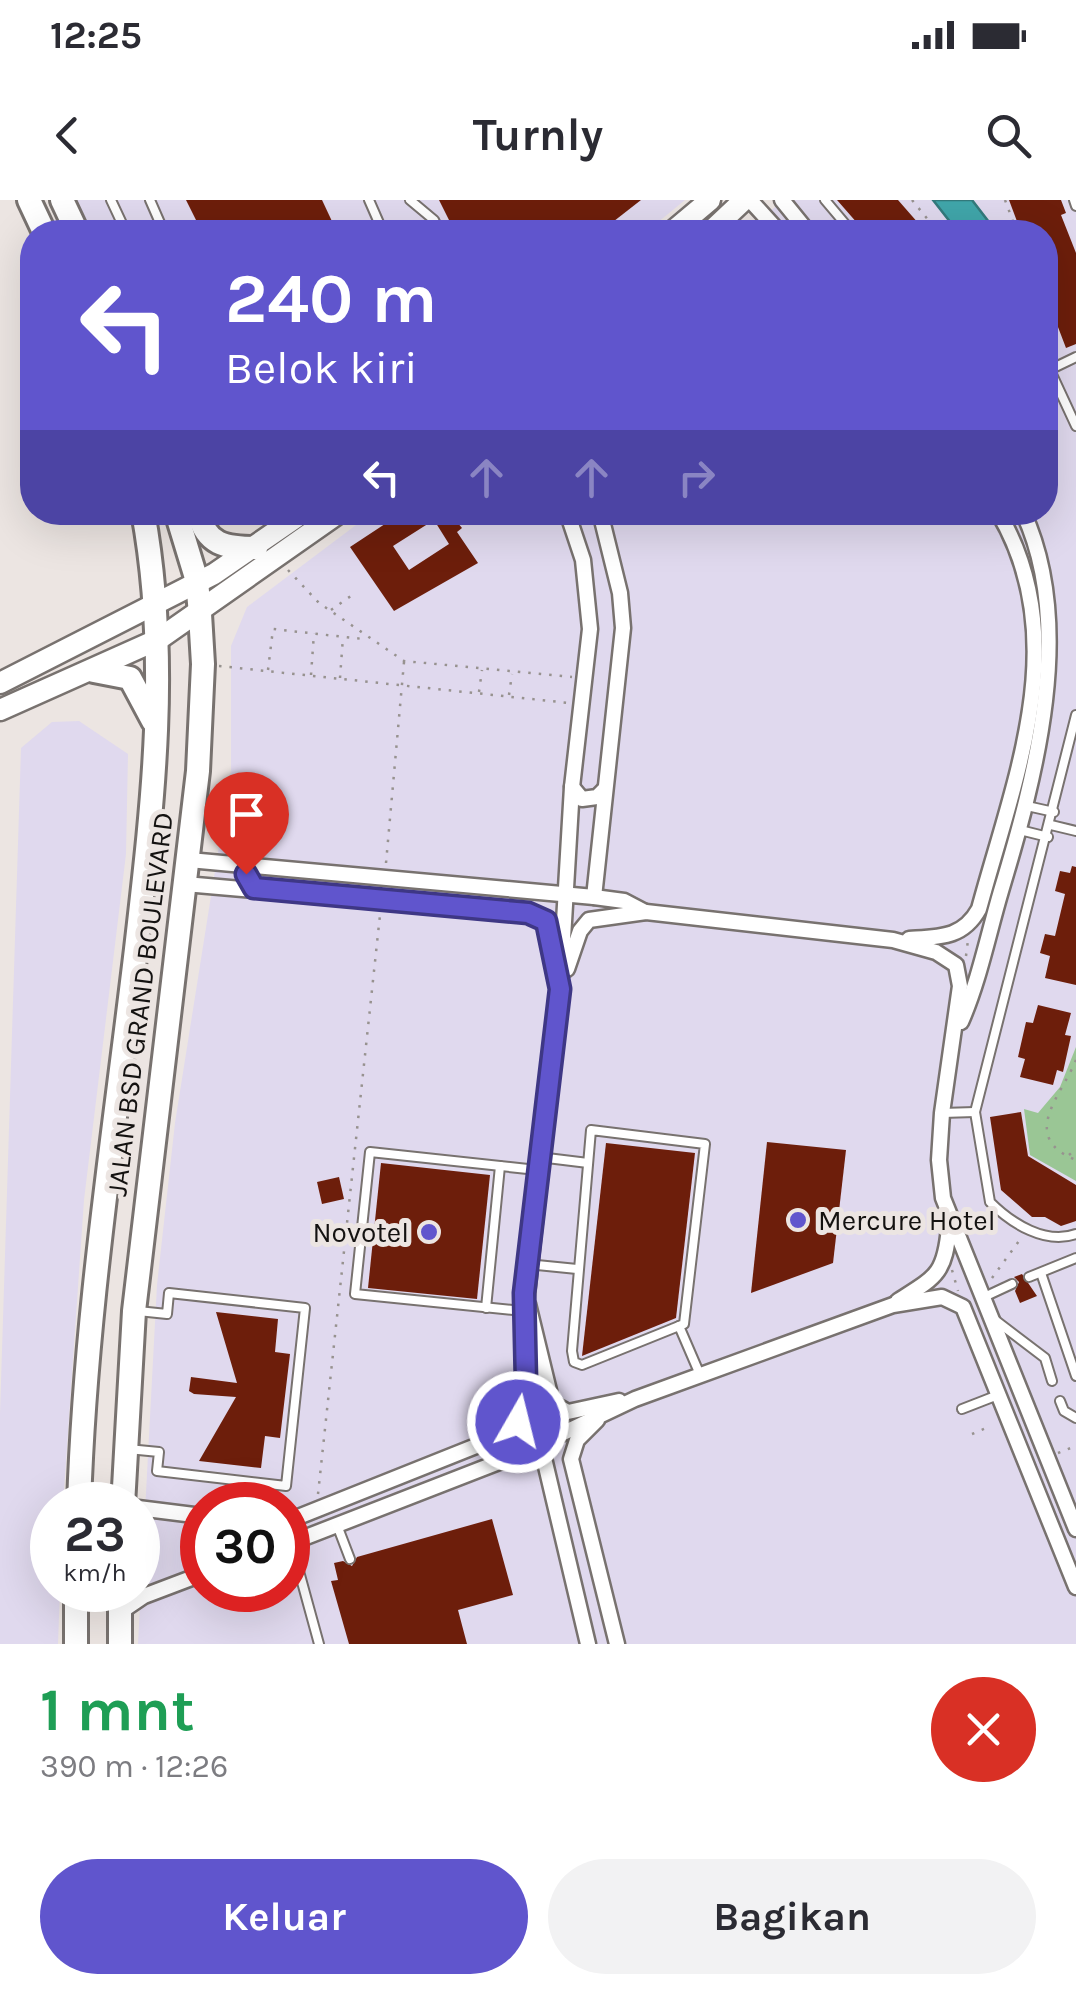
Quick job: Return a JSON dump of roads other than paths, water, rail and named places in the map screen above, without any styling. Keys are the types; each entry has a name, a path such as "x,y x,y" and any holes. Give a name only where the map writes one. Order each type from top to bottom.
{"main road":[{"path":"686,220 710,200"},
{"path":"724,220 747,200"},
{"name":"JALAN BSD GRAND BOULEVARD","path":"79,1482 92,1286 158,734 159,639 144,525"},
{"name":"JALAN BSD GRAND BOULEVARD","path":"125,1482 134,1310 189,860 203,664 197,581 180,525"},
{"path":"202,525 206,536 222,546 266,552"},
{"path":"0,710 94,671 200,614 292,525"},
{"path":"0,683 197,581 266,552 316,525"},
{"path":"94,671 130,678 158,734"},
{"path":"76,1612 76,1644"},
{"path":"120,1612 120,1644"}],"street":[{"path":"747,200 767,220"},
{"path":"782,200 798,220"},
{"path":"571,525 583,560 588,596 584,678 572,787 560,989 524,1311 526,1382 589,1639"},
{"path":"594,897 623,628 620,593 603,525"},
{"path":"955,1036 971,1000 1037,682 1038,642 1028,582 1006,525"},
{"path":"893,940 962,932 987,911 1020,830 1048,727 1056,638 1048,576 1028,525"},
{"path":"572,787 582,799 597,797 604,790"},
{"path":"189,860 594,897 624,901 646,912"},
{"path":"254,888 246,874 256,864"},
{"path":"185,884 538,915 551,932 560,989"},
{"path":"524,1293 542,1348 552,1402 568,1412 635,1399 893,1304 937,1276 947,1253 950,1224 939,1160 960,986 956,965 936,952 893,940 646,912 590,920 580,931 560,989"},
{"path":"950,1224 989,1294 988,1313 1076,1529"},
{"path":"963,1307 989,1294"},
{"path":"893,1304 942,1297 963,1307 1076,1586"},
{"path":"310,1513 512,1432 518,1422 526,1382"},
{"path":"310,1535 540,1443 635,1399"},
{"path":"600,1417 577,1440 571,1459 617,1644"}],"lane":[{"path":"410,200 434,220"},
{"path":"825,200 842,220"},
{"path":"1058,391 1076,426"},
{"path":"1076,715 975,1112 990,1202 1029,1228 1057,1240 1076,1234"},
{"path":"1027,806 1054,812"},
{"path":"1051,825 1076,831"},
{"path":"1020,830 1048,837"},
{"path":"942,1112 975,1112"},
{"path":"591,1130 705,1144 684,1324 582,1365 574,1362 588,1163 591,1130"},
{"path":"524,1311 355,1294 370,1152 500,1166 588,1163"},
{"path":"486,1308 500,1166"},
{"path":"1030,1277 1076,1258"},
{"path":"527,1264 578,1269"},
{"path":"1040,1273 1076,1376"},
{"path":"989,1294 1012,1284"},
{"path":"126,1449 159,1452 157,1471 286,1486 305,1308 170,1293 167,1314 134,1310"},
{"path":"988,1313 1012,1336 1045,1358 1052,1381"},
{"path":"679,1326 701,1377"},
{"path":"962,1410 998,1395"},
{"path":"1060,1401 1076,1418"},
{"path":"337,1525 350,1558"},
{"path":"310,1612 319,1644"}],"water":[{"path":"933,200 972,200 987,220 949,220"}],"place":[{"name":"Mercure Hotel","path":"798,1220"},
{"name":"Novotel","path":"429,1232"}]}
